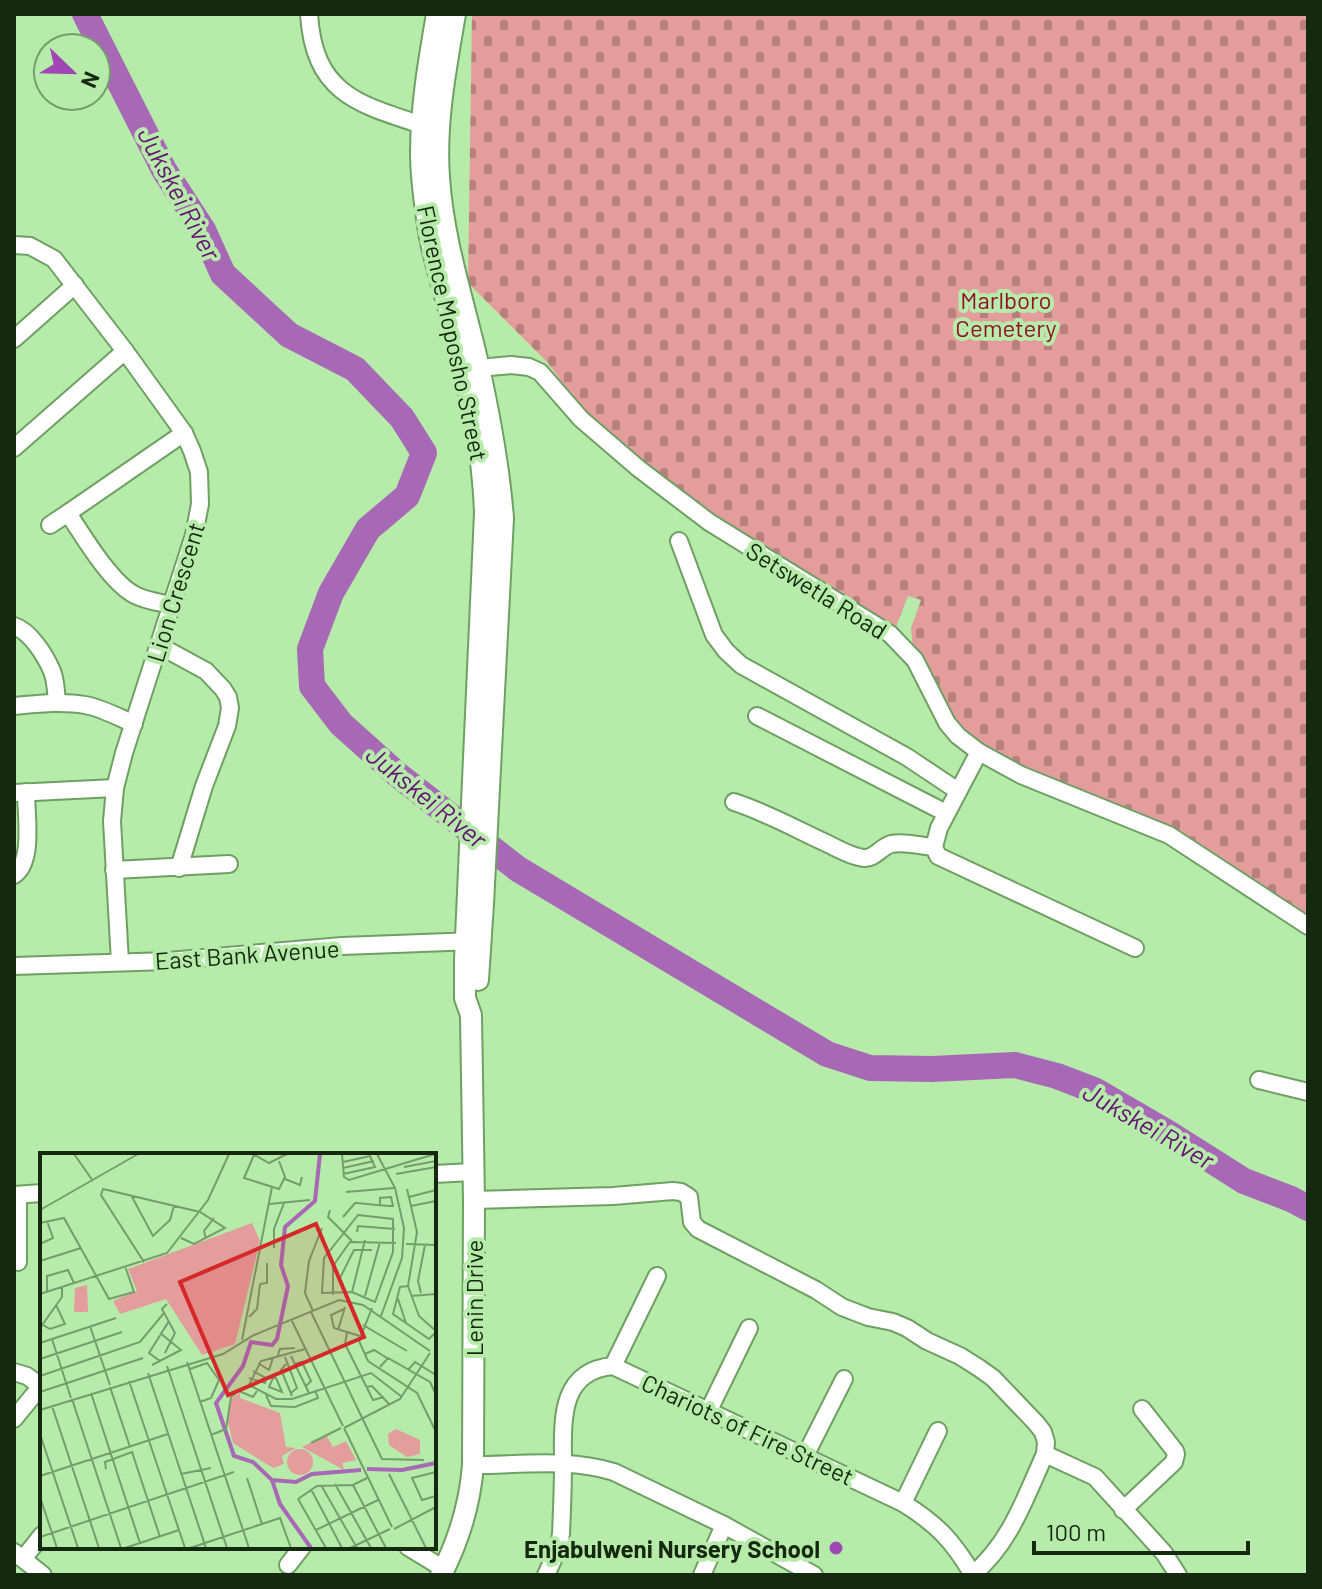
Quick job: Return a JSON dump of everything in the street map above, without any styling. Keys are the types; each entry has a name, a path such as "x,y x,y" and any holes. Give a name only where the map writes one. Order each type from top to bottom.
{"street":[{"path":"309,14 318,58 325,73 336,85 368,107 422,125"},
{"name":"Florence Moposho Street","path":"437,14 423,102 421,157 430,235 476,428 492,567 492,729 475,904"},
{"name":"Florence Moposho Street","path":"455,14 441,107 439,177 444,223 493,437 503,518 492,567 475,714 474,941"},
{"name":"Lion Crescent","path":"14,245 30,246 54,259 184,433 199,472 200,504 194,535 115,788 112,821 120,962"},
{"path":"14,339 75,285"},
{"path":"14,448 125,351"},
{"name":"Setswetla Road","path":"479,368 511,365 540,372 581,419 638,468 709,522 890,634 915,660 947,723 979,752 1021,775 1169,835 1308,926"},
{"path":"50,525 184,433"},
{"path":"68,513 120,585 142,598 171,605"},
{"path":"679,541 714,635 741,665 907,757 958,791"},
{"path":"14,626 27,633 49,666 57,703"},
{"path":"160,646 199,666 215,679 228,697 230,708 227,726 204,786 179,868"},
{"path":"14,706 57,703 90,706 134,724"},
{"path":"757,716 946,813"},
{"path":"979,752 946,813 934,847 938,856 1135,948"},
{"path":"14,875 27,855 20,792 115,788"},
{"path":"734,802 862,858 892,844 934,847"},
{"path":"114,870 229,864"},
{"name":"East Bank Avenue","path":"14,966 168,961 342,946 474,941"},
{"name":"Lenin Drive","path":"443,1572 468,1505 473,1465 471,1015 465,998 474,941"},
{"path":"1259,1080 1308,1092"},
{"path":"436,1174 473,1172"},
{"path":"474,1200 681,1192 689,1197 692,1222 698,1229 816,1290 842,1307 907,1328 960,1356 993,1378 1043,1432 1045,1454 1005,1540 973,1575"},
{"path":"18,1262 16,1195 40,1193"},
{"path":"613,1366 657,1276"},
{"path":"709,1410 749,1328"},
{"name":"Chariots of Fire Street","path":"546,1575 556,1555 560,1535 564,1410 576,1383 586,1374 613,1366 903,1503 943,1532 973,1575"},
{"path":"14,1372 27,1376 40,1386"},
{"path":"805,1456 844,1379"},
{"path":"14,1419 40,1388"},
{"path":"1123,1510 1176,1459 1175,1451 1142,1409"},
{"path":"903,1503 938,1431"},
{"path":"1045,1454 1095,1477 1164,1553 1178,1575"},
{"path":"473,1465 563,1464 614,1472 724,1525 814,1575"},
{"path":"702,1575 724,1525"},
{"path":"40,1537 18,1556 43,1575"},
{"path":"288,1565 300,1549"},
{"path":"411,1549 443,1572"}],"green space":[{"name":"Marlboro Cemetery","path":"472,14 1308,14 1308,920 1174,835 1001,763 952,729 913,650 911,628 921,600 908,596 894,632 756,548 588,419 548,363 468,283"}],"waterway":[{"name":"Jukskei River","path":"85,14 164,170 203,230 223,274 289,335 355,369 402,418 424,453 407,496 368,529 331,593 310,649 312,686 341,724 398,775 518,869 827,1054 870,1068 1015,1065 1057,1076 1096,1091 1244,1181 1308,1208"}],"place":[{"name":"Enjabulweni Nursery School","path":"836,1548"}]}
